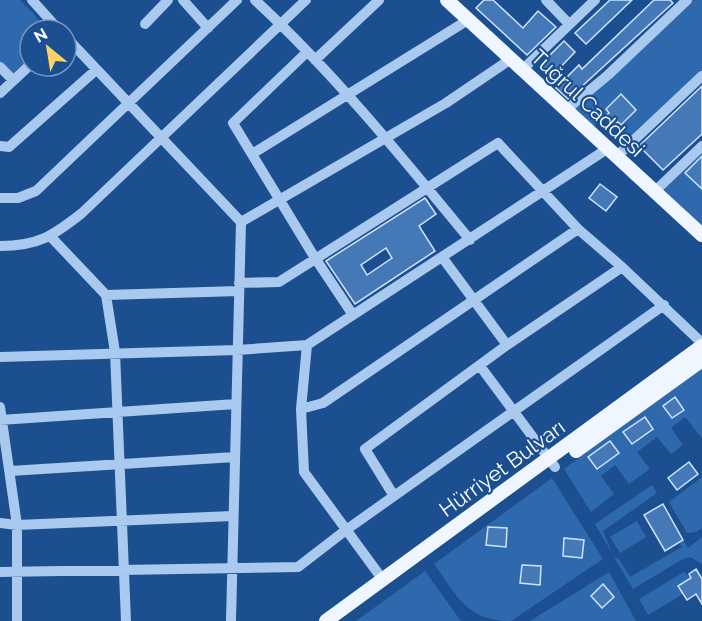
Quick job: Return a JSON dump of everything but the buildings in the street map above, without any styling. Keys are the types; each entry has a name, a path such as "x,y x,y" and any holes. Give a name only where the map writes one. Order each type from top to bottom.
{"main road":[{"name":"Tuğrul Caddesi","path":"447,0 702,235"},
{"name":"Hürriyet Bulvarı","path":"341,621 552,463 702,345"},
{"name":"Hürriyet Bulvarı","path":"326,621 702,360"}],"street":[{"path":"32,0 48,18"},
{"path":"145,24 168,0"},
{"path":"183,0 208,28"},
{"path":"0,198 18,198 36,191 237,0"},
{"path":"255,0 281,24 385,137 470,240"},
{"path":"0,246 19,246 51,237 82,213 306,0"},
{"path":"353,315 315,258 233,123 379,0"},
{"path":"546,0 569,24"},
{"path":"522,70 595,0"},
{"path":"566,110 608,75 687,0"},
{"path":"252,154 468,20"},
{"path":"78,50 241,222 231,621"},
{"path":"241,222 446,103 511,59"},
{"path":"0,67 12,80"},
{"path":"0,146 9,147 96,70"},
{"path":"0,93 18,75"},
{"path":"0,357 237,350 307,345 543,192 611,153 702,76"},
{"path":"106,295 239,287 279,282 498,143 578,230 664,305 702,345"},
{"path":"654,192 702,147"},
{"path":"301,409 323,404 578,230"},
{"path":"51,237 106,295 115,352 126,621"},
{"path":"442,257 507,345"},
{"path":"394,496 365,449 507,345 622,267"},
{"path":"0,572 298,567 346,530 664,305"},
{"path":"307,345 301,409 304,472 383,580"},
{"path":"480,366 552,463"},
{"path":"1,420 236,404"},
{"path":"0,407 17,525 17,621"},
{"path":"9,471 120,466 235,457"},
{"path":"0,523 17,525 233,516"}],"shaded area":[{"path":"0,0 20,0 37,18 18,18 18,70 12,75 0,62"},
{"path":"687,0 702,0 702,76 629,145 617,133 636,110 621,95 606,109 609,113 591,128 570,107"},
{"path":"702,146 702,235 654,192"},
{"path":"702,367 702,438 685,417 671,428 683,445 671,454 657,437 637,452 650,469 629,484 615,465 601,476 614,494 591,512 564,469"},
{"path":"702,477 702,528 696,532 687,533 669,502"},
{"path":"552,478 603,559 511,621 484,617 473,611 457,596 434,564"},
{"path":"652,485 657,493 603,531 612,553 595,524"},
{"path":"637,521 646,537 620,553 610,537"},
{"path":"702,537 702,564 690,557 683,559 633,589 614,557 619,559 630,577 682,547 679,542 683,540 688,548"},
{"path":"425,571 461,621 356,621"},
{"path":"609,572 636,621 530,621"},
{"path":"684,572 691,578 678,586 683,594 648,615 639,599"}]}
